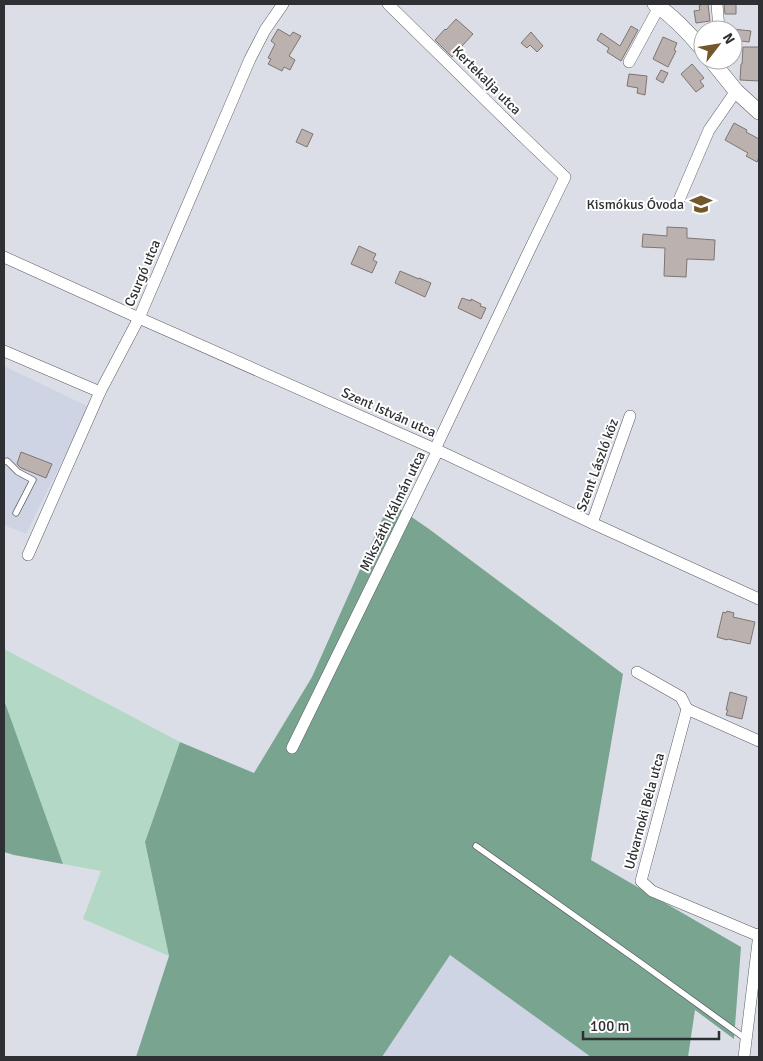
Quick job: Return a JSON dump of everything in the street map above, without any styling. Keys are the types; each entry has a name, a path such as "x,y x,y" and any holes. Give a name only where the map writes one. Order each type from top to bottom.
{"main road":[{"path":"657,5 675,19 693,38"},
{"path":"720,70 736,91 759,112"}],"street":[{"name":"Csurgó utca","path":"28,555 100,392 139,318 250,58 265,30 283,4"},
{"name":"Kertekalja utca","path":"388,4 566,177"},
{"path":"718,4 719,20"},
{"path":"629,62 657,5"},
{"path":"679,200 710,130 736,91"},
{"name":"Mikszáth Kálmán utca","path":"292,748 436,454 437,445 528,251 566,177"},
{"name":"Szent István utca","path":"4,257 437,450 759,599"},
{"path":"4,351 100,392"},
{"name":"Szent László köz","path":"592,523 630,416"},
{"path":"637,672 681,697 687,709 759,741"},
{"name":"Udvarnoki Béla utca","path":"687,709 641,881 652,891 759,935"},
{"path":"744,1057 759,935"}],"lane":[{"path":"4,462 7,462 18,472 33,480 16,514"},
{"path":"476,846 641,962 746,1039"}],"shaded area":[{"path":"4,366 89,407 26,534 4,525"},
{"path":"450,955 591,1057 382,1057"}],"green space":[{"path":"390,502 623,674 591,860 741,947 734,1039 695,1010 688,1057 591,1057 450,955 382,1057 136,1057 169,956 145,842 180,742 254,773 312,677"},
{"path":"4,649 180,742 145,842 169,956 83,919 101,871 63,864 4,700"},
{"path":"4,700 63,864 4,852"}],"building":[{"path":"708,4 710,20 696,20 694,11 700,10 699,6"},
{"path":"724,4 736,4 736,14 725,14"},
{"path":"456,19 473,34 452,57 435,40"},
{"path":"631,26 638,30 621,61 607,52 609,48 597,40 601,33 620,46"},
{"path":"278,29 290,36 293,32 301,36 289,56 295,60 290,70 284,67 282,71 268,64 271,59 268,58 275,44 271,41"},
{"path":"743,30 751,31 749,42 743,41"},
{"path":"531,32 543,46 537,52 530,45 527,48 521,43"},
{"path":"663,37 677,43 674,50 676,51 668,67 653,59"},
{"path":"743,47 759,47 759,81 740,80 741,70 743,70"},
{"path":"692,64 693,70 697,70 704,78 700,81 704,86 696,92 681,74"},
{"path":"661,70 668,73 663,83 656,79"},
{"path":"629,74 647,76 645,95 637,93 638,88 627,86"},
{"path":"734,123 759,139 759,157 757,162 746,156 748,153 725,140"},
{"path":"302,129 313,134 307,147 296,142"},
{"path":"667,227 687,228 687,238 715,240 714,260 687,259 686,277 664,276 665,248 642,247 643,234 667,236"},
{"path":"359,246 376,254 373,260 377,262 372,273 351,264"},
{"path":"400,271 431,283 425,297 395,283"},
{"path":"462,298 471,301 471,299 486,308 481,319 458,308"},
{"path":"21,452 52,464 46,478 21,468 17,464"},
{"path":"727,611 734,613 733,617 755,622 750,644 717,637 723,612 726,613"},
{"path":"730,692 747,697 742,719 726,715"}],"place":[{"name":"Kismókus Óvoda","path":"701,204"}]}
